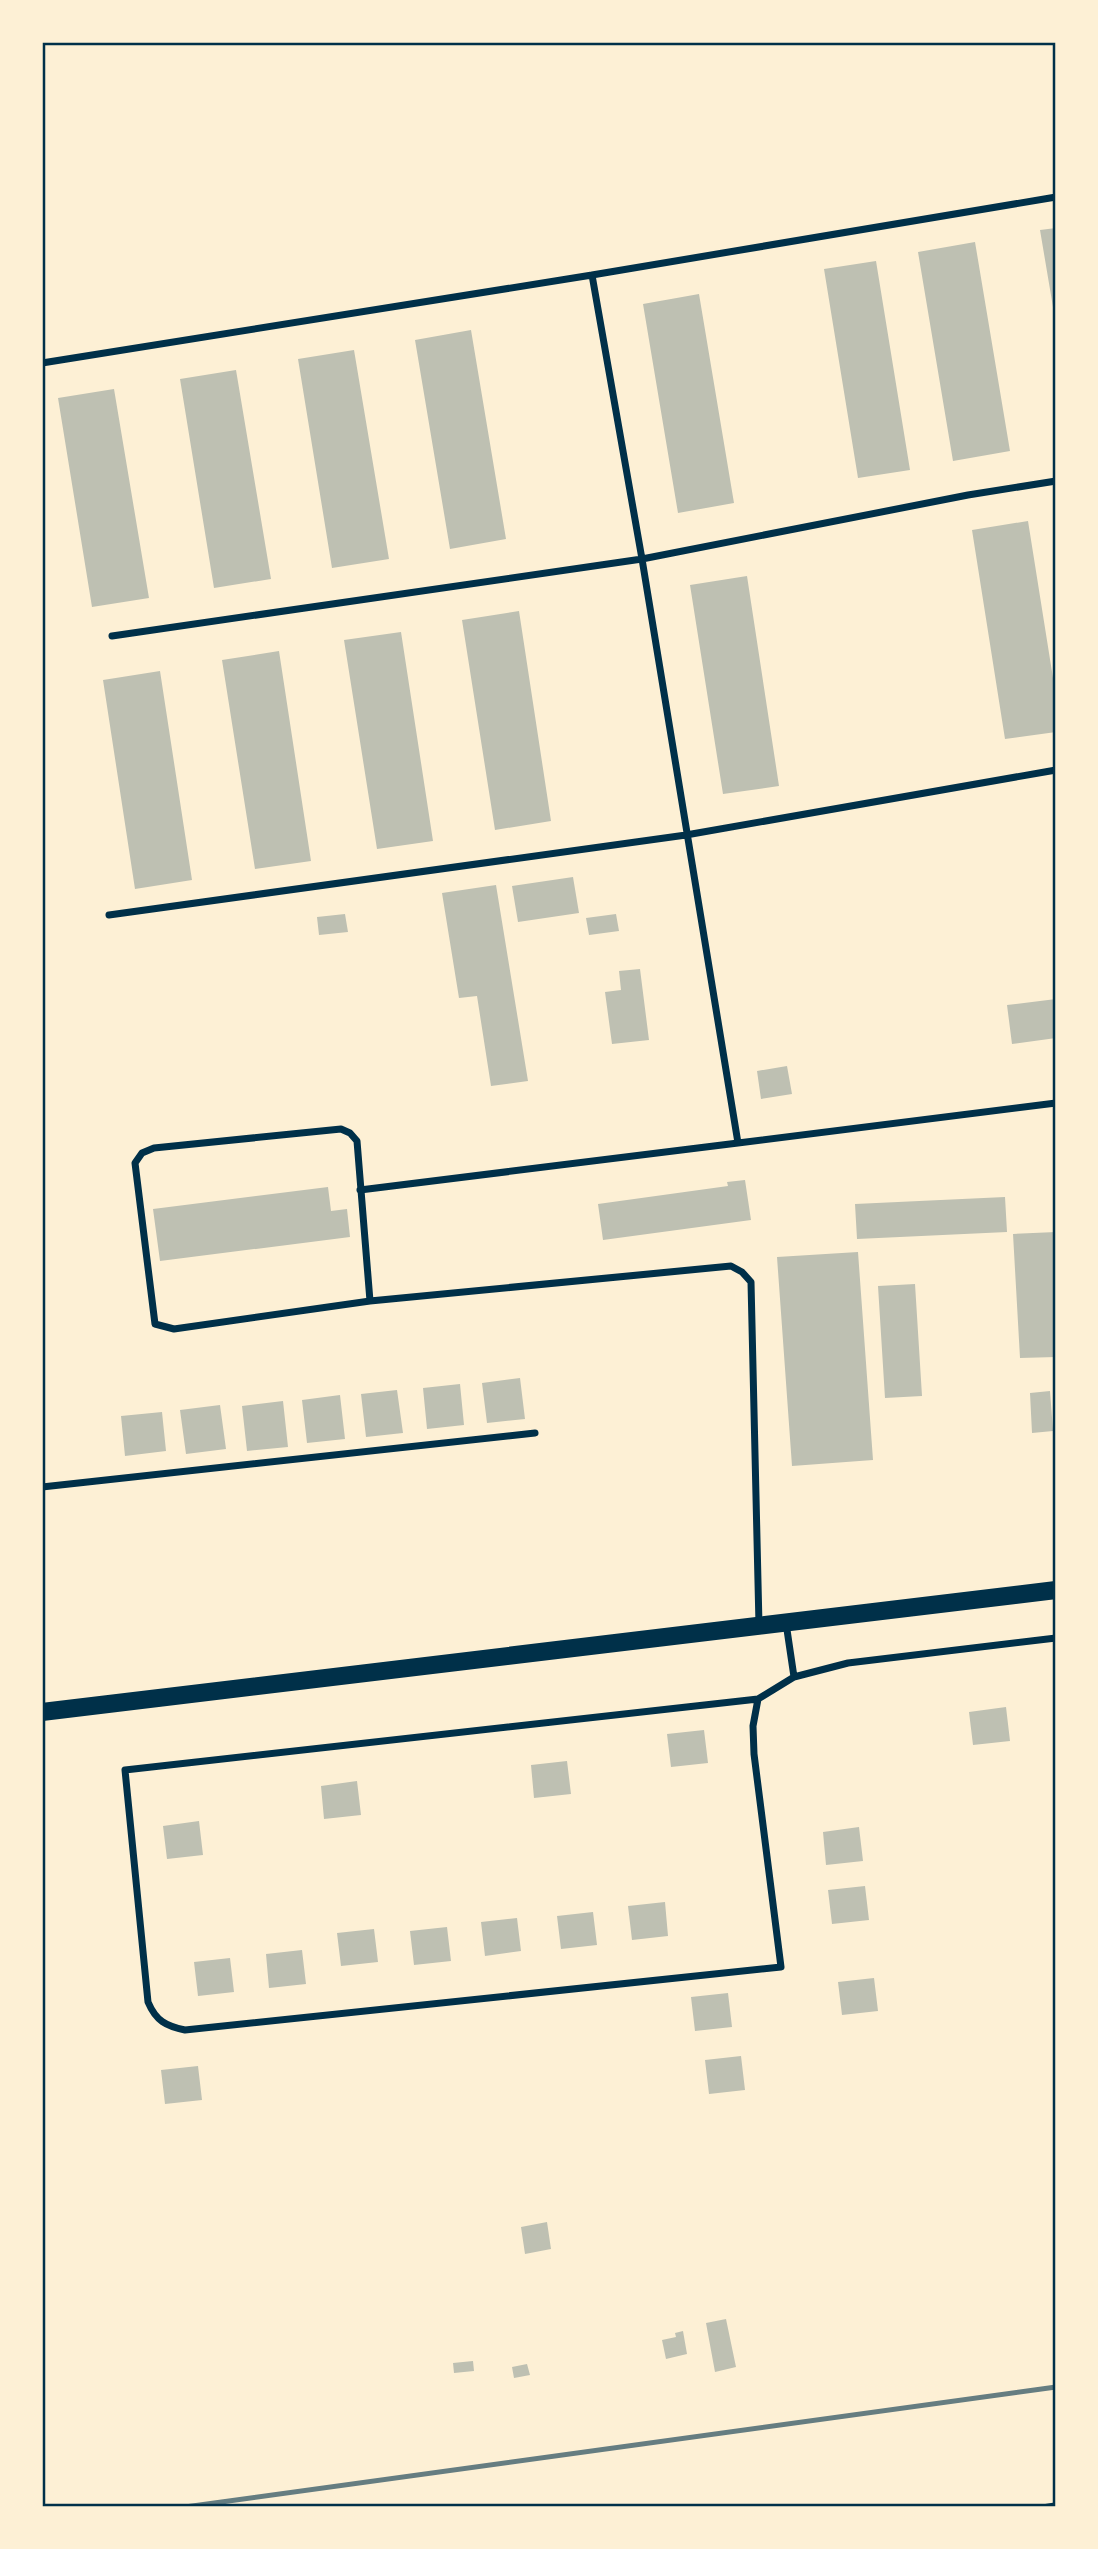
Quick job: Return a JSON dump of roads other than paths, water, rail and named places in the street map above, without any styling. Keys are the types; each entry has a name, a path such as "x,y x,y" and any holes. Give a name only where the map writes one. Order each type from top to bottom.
{"main road":[{"path":"42,1712 1056,1590"}],"street":[{"path":"42,363 1056,197"},
{"path":"592,275 642,559 738,1143"},
{"path":"112,636 642,559 968,495 1056,481"},
{"path":"109,915 686,835 1056,770"},
{"path":"360,1190 1056,1103"},
{"path":"370,1301 356,1141 350,1133 341,1129 154,1148 142,1153 135,1163 155,1324 163,1328 174,1329 370,1301 731,1266 742,1272 751,1282 759,1625"},
{"path":"42,1487 535,1433"},
{"path":"786,1622 794,1677"},
{"path":"758,1699 753,1726 754,1754 781,1967 185,2030 167,2026 153,2016 148,2002 125,1770 758,1699 794,1677 848,1663 1056,1638"}],"railway":[{"path":"185,2507 1056,2387"}]}
